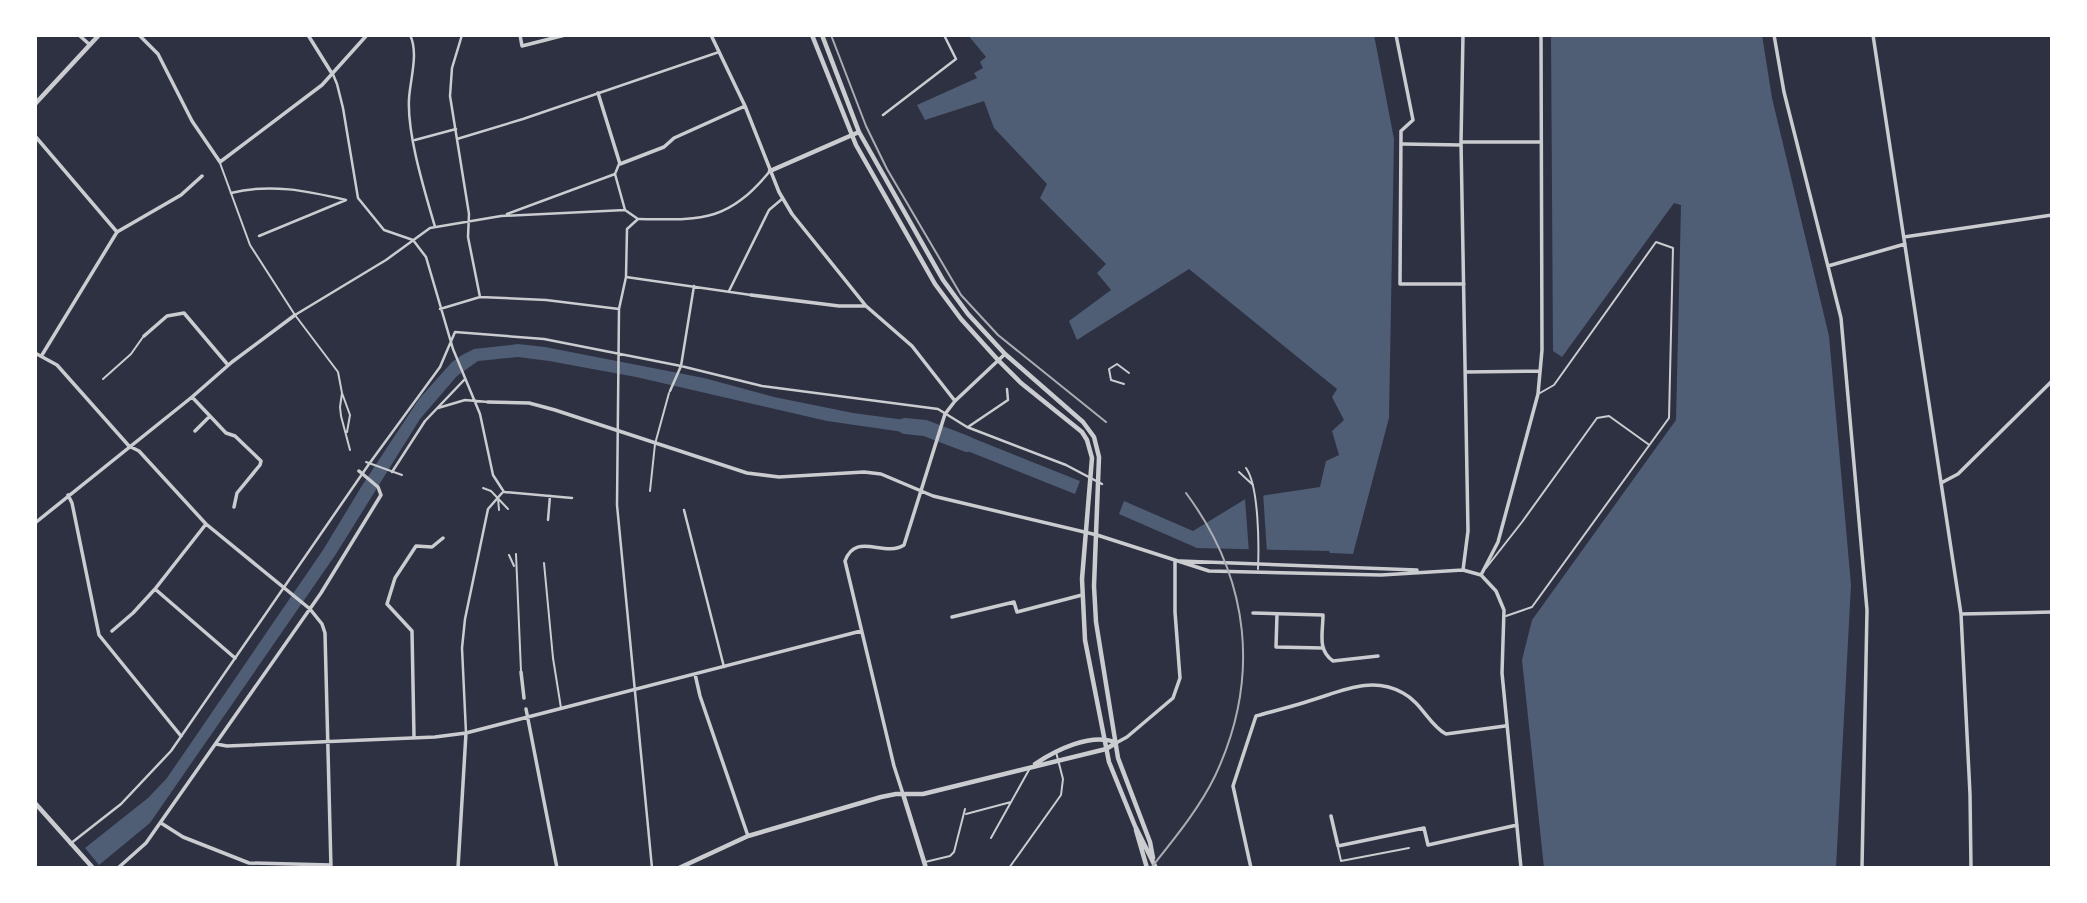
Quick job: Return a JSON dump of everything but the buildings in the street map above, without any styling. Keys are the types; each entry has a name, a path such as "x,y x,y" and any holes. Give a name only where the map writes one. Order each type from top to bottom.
{"street":[{"path":"79,35 90,44"},
{"path":"35,104 99,35"},
{"path":"139,35 158,54 192,121 220,162 322,85 367,35"},
{"path":"308,35 337,84 355,191 363,206 384,230 413,240 426,257 453,349 475,401 493,475 503,492"},
{"path":"410,35 414,46 408,102 432,228"},
{"path":"462,35 450,82 470,222 468,237 480,297"},
{"path":"520,35 522,46 565,35"},
{"path":"711,35 745,106 782,199 802,229 866,306 912,346 955,401"},
{"path":"812,35 852,135 936,284 961,319 998,360 1021,383 1082,432 1090,448 1091,479 1082,594 1085,640 1109,762 1135,826 1156,868"},
{"path":"822,35 859,132 943,280 968,314 1005,355 1087,426 1098,448 1100,483 1095,608 1118,758 1150,842 1153,860"},
{"path":"883,115 956,59 944,35"},
{"path":"1396,35 1413,120 1401,131 1399,284 1464,284"},
{"path":"1463,35 1461,143 1468,531 1463,570"},
{"path":"1481,575 1498,542 1538,394 1542,351 1541,35"},
{"path":"1774,35 1784,92 1841,318 1867,610 1862,868"},
{"path":"1873,35 1961,614 1971,868"},
{"path":"457,139 719,52"},
{"path":"598,93 620,164"},
{"path":"745,106 674,138 664,147 620,164 615,174 625,209 638,219 697,219 717,214 741,199 770,171 859,132"},
{"path":"414,140 456,130"},
{"path":"35,136 117,232"},
{"path":"1402,144 1541,142"},
{"path":"501,216 615,174"},
{"path":"42,355 117,232 181,195 202,176"},
{"path":"231,194 260,188 300,190 346,200 259,236"},
{"path":"729,290 768,213 782,199"},
{"path":"35,523 228,365 295,315 386,260 432,228 501,216 625,209"},
{"path":"1904,237 2052,215"},
{"path":"638,219 627,229 626,276 620,309 617,505 652,868"},
{"path":"1828,266 1905,244"},
{"path":"626,276 839,306 866,306"},
{"path":"670,391 679,368 694,286"},
{"path":"440,309 480,297 546,300 620,309"},
{"path":"144,336 167,316 184,313 228,365"},
{"path":"70,844 121,804 171,751 286,589 369,464 440,367 455,332 510,335 566,343 762,386 937,409 967,427 1066,465 1100,483"},
{"path":"35,353 57,365 129,446 139,451 206,524 305,604 322,624 325,633 331,866 249,863 183,837 161,823"},
{"path":"926,868 903,794 846,568 848,553 857,546 867,544 891,551 904,545 945,414 955,401 1005,355"},
{"path":"1465,372 1540,371"},
{"path":"390,472 425,421 465,378"},
{"path":"1941,483 1958,474 2052,381"},
{"path":"967,427 1008,400 1007,389"},
{"path":"192,397 226,433 235,436 261,461 237,494 234,507"},
{"path":"435,409 452,402 528,403 747,473 779,477 873,472 921,492 1097,535 1209,571 1381,575 1463,570 1481,575 1496,591 1505,617 1502,673 1521,868"},
{"path":"195,430 210,416"},
{"path":"118,868 144,846 161,823 310,609 378,502 381,495 378,486 362,474"},
{"path":"458,868 466,733 462,649 465,618 488,509 503,492 572,498"},
{"path":"68,495 72,503 99,635 181,737"},
{"path":"548,520 550,496"},
{"path":"684,510 723,667"},
{"path":"112,631 155,589 206,524"},
{"path":"414,737 412,631 387,604 395,578 416,546 432,547 443,538"},
{"path":"1175,561 1422,571"},
{"path":"679,868 748,836 881,797 923,794 1106,749 1127,737 1172,698 1180,678 1175,612 1175,561"},
{"path":"155,589 235,658"},
{"path":"952,617 1014,603 1017,612 1082,594"},
{"path":"1961,614 2052,612"},
{"path":"1253,613 1323,615 1322,648 1325,655 1333,661 1378,656"},
{"path":"1277,614 1276,648 1322,648"},
{"path":"216,744 227,746 466,733 862,631"},
{"path":"521,672 524,698"},
{"path":"695,674 748,836"},
{"path":"1251,868 1233,786 1256,716 1311,701 1332,691 1357,686 1385,687 1402,691 1416,701 1440,731 1446,734 1506,726"},
{"path":"526,709 557,868"},
{"path":"1031,767 1056,751 1104,738 1115,743"},
{"path":"35,803 93,868"},
{"path":"1331,817 1338,846 1424,828 1428,845 1517,825"},
{"path":"1135,826 1147,868"}],"lane":[{"path":"220,162 250,245 295,315 338,372 342,393 348,405 346,433"},
{"path":"1505,617 1532,607 1668,418 1673,247 1656,242 1554,385 1538,394"},
{"path":"103,379 131,354 144,336"},
{"path":"1124,384 1113,382 1109,369 1117,364 1129,373"},
{"path":"650,491 655,444 670,391"},
{"path":"342,393 340,407 351,450"},
{"path":"1481,575 1597,418 1609,416 1649,444"},
{"path":"369,464 402,475"},
{"path":"1246,468 1254,486 1258,572"},
{"path":"1239,472 1254,486"},
{"path":"483,488 497,497 508,509"},
{"path":"497,497 499,510"},
{"path":"516,554 521,672"},
{"path":"509,555 515,567"},
{"path":"544,564 561,709"},
{"path":"1009,868 1061,794 1063,779 1056,751"},
{"path":"990,838 1031,767"},
{"path":"965,814 1011,802"},
{"path":"924,862 950,856 954,852 965,809"},
{"path":"1338,846 1341,862 1409,848"}],"water":[{"path":"968,35 1374,35 1394,139 1389,418 1353,554 1197,548 1119,514 1124,501 1193,531 1247,498 1320,487 1326,461 1339,455 1332,431 1344,420 1332,397 1337,389 1189,269 1077,340 1069,321 1111,290 1097,273 1106,264 1040,198 1047,184 994,128 984,101 925,120 917,105 977,78 974,73 983,68 980,62 986,57"},
{"path":"1551,35 1762,35 1772,98 1829,336 1851,585 1836,868 1544,868 1522,660 1532,620 1676,420 1681,205 1674,203 1562,357 1553,351"},
{"path":"518,344 704,378 774,397 853,413 928,423 924,435 827,421 636,377 549,361 518,357 478,361 457,376 420,419 336,554 150,823 99,865 85,848 148,798 167,778 323,550 419,399 452,362 462,355 474,349"},
{"path":"950,429 1080,481 1075,494 945,442"}],"pier":[{"path":"1263,492 1267,553 1249,553 1245,498"}],"waterway":[{"path":"905,426 925,428 967,444"}],"tram line":[{"path":"831,35 866,126 887,169 961,295 998,335 1106,422"},
{"path":"1151,868 1194,812 1215,776 1230,739 1239,703 1243,666 1242,630 1235,594 1224,560 1208,526 1186,493"}]}
